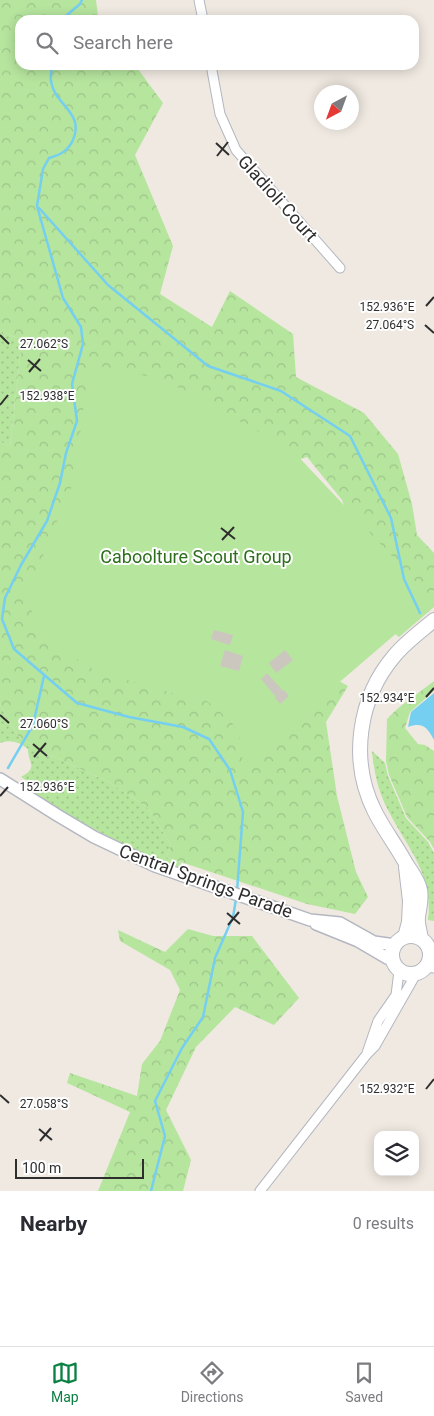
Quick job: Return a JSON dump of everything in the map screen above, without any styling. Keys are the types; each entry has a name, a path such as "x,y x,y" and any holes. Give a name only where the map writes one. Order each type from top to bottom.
{"main road":[{"path":"405,862 410,901 409,922 400,941 393,949 396,965 404,973 425,970 429,961 428,946 418,916 421,892 416,878 375,812 368,794 362,772 361,737 367,705 381,675 402,647 434,620"},
{"path":"400,941 410,936 428,946"}],"street":[{"path":"199,0 202,15"},
{"name":"Gladioli Court","path":"212,70 220,114 236,150 340,268"},
{"name":"Central Springs Parade","path":"0,779 107,844 167,871 310,920 340,923 374,942 400,941"},
{"name":"Central Springs Parade","path":"310,920 317,925 358,941 396,965"},
{"path":"367,1054 378,1021 396,995 396,965"},
{"path":"260,1191 375,1046 400,1000 425,970"}],"green space":[{"path":"0,0 96,0 98,15 15,15 15,70 139,70 163,103 135,155 173,246 160,294 212,327 230,291 293,334 296,377 364,413 398,454 412,504 417,535 434,553 434,607 399,637 390,630 369,579 342,500 307,457 267,470 330,676 348,686 326,722 337,796 356,872 368,897 355,914 307,904 166,857 171,845 148,808 109,782 43,752 18,736 0,705 0,442 10,446 22,340 0,331"},
{"path":"0,331 22,340 10,446 0,442"},
{"name":"Caboolture Scout Group","path":"89,364 165,380 293,451 434,601 243,765 240,737 231,721 207,701 179,695 96,671 45,638 38,630 26,589 38,568 74,481"},
{"path":"434,681 434,691 410,712 405,728 418,744 425,745 434,751 434,849 407,817 389,775 386,761 387,719"},
{"path":"0,705 18,736 43,752 109,782 148,808 171,845 166,857 181,862 180,867 171,866 100,832 32,792 29,788 32,784 21,777 30,771 31,768 28,749 15,742 0,743"},
{"path":"372,751 385,763 388,776 406,818 428,842 434,853 434,921 428,920 429,904 423,875 411,849 395,824 379,789"},
{"path":"188,929 213,936 252,936 299,998 274,1025 235,1007 196,1047 166,1110 191,1160 183,1191 98,1191 130,1112 67,1083 70,1073 137,1096 142,1064 160,1041 180,990 170,970 120,941 118,930 165,952"}],"water":[{"path":"434,693 434,740 421,725 408,727 411,712"}],"building":[{"path":"214,630 233,635 230,645 211,639"},
{"path":"225,650 243,656 239,671 220,666"},
{"path":"285,650 293,660 276,673 269,663"},
{"path":"267,673 289,696 280,704 261,679"}],"waterway":[{"path":"67,15 82,0"},
{"path":"52,70 53,89 72,115 76,130 69,147 60,154 49,158 43,169 37,206 63,298 81,327 83,344 72,384 77,421 66,453 60,483 47,521 21,565 5,598 2,619 14,649 77,703 129,717 183,727 209,739 230,770 243,812 237,891"},
{"path":"39,208 108,285 208,366 281,391 350,436 391,518 404,579 420,613"},
{"path":"8,768 33,725 44,676"},
{"path":"151,1191 165,1136 155,1101 182,1048 203,1017 215,958 233,917 236,899"}]}
